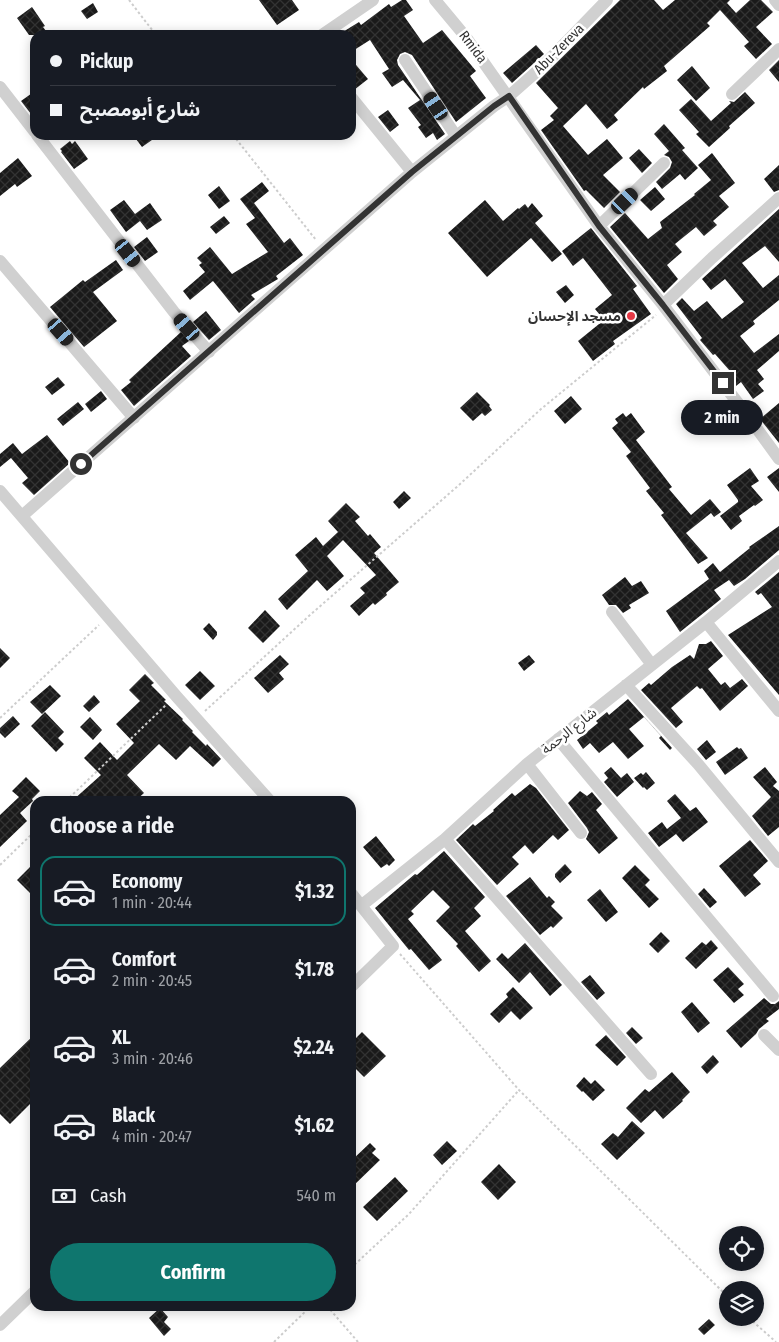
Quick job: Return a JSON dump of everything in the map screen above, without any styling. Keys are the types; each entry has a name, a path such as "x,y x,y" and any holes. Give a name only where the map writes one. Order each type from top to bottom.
{"street":[{"path":"329,30 373,0"},
{"name":"Rmida","path":"435,0 465,36 509,96 599,226 663,305 747,414 779,459"},
{"name":"Abu-Zereva","path":"22,516 412,172 509,96 543,66 607,0"},
{"path":"775,0 779,5"},
{"path":"732,94 779,49"},
{"path":"405,60 456,136"},
{"path":"0,87 30,126"},
{"path":"356,104 412,172"},
{"path":"41,140 174,312 209,352"},
{"path":"599,226 664,163"},
{"path":"663,305 779,198"},
{"path":"0,261 134,418"},
{"path":"0,491 266,796"},
{"name":"شارع الرحمة","path":"362,904 445,839 527,764 706,622 779,561"},
{"path":"612,612 652,665"},
{"path":"706,622 779,711"},
{"path":"626,685 698,764 779,862"},
{"path":"558,739 773,996"},
{"path":"527,764 581,833"},
{"path":"445,839 651,1074"},
{"path":"356,898 394,946 356,982"},
{"path":"764,1035 779,1050"},
{"path":"0,1325 30,1296"}],"path":[{"path":"129,0 152,30"},
{"path":"237,140 324,250"},
{"path":"197,718 310,615 460,485 541,409 656,315 663,305"},
{"path":"0,718 108,616"},
{"path":"71,796 176,695"},
{"path":"0,865 30,836"},
{"path":"394,946 519,1090 719,1288"},
{"path":"356,1263 409,1214 519,1090"},
{"path":"274,1342 305,1311"},
{"path":"331,1311 358,1342"},
{"path":"758,1326 776,1342"}],"building":[{"path":"259,0 292,0 299,10 277,25"},
{"path":"402,0 406,0 413,10 404,16 423,43 442,30 476,71 470,76 486,98 456,122 412,55 405,52 400,54 397,60 398,65 445,134 437,140 433,133 426,138 418,127 421,125 408,108 420,100 403,80 392,87 382,73 389,69 370,40 356,49 356,30 346,30 359,22 361,25 389,4 391,7"},
{"path":"620,0 654,0 663,10 675,0 730,0 727,3 736,13 750,0 761,0 773,12 756,27 772,44 756,59 744,46 749,42 720,10 707,23 710,26 664,66 667,71 644,89 643,87 614,115 618,120 607,129 586,104 563,126 588,155 607,139 623,158 603,175 620,192 604,208 586,190 584,191 541,130 554,120 550,116 558,108 536,83"},
{"path":"93,3 98,12 87,19 81,11"},
{"path":"32,7 45,26 43,27 45,30 30,30 29,35 17,18"},
{"path":"536,45 544,54 512,83 503,73"},
{"path":"779,60 779,82 769,70"},
{"path":"356,65 368,79 356,88"},
{"path":"692,66 710,88 696,101 677,80"},
{"path":"745,92 755,103 709,147 696,134 699,132 679,110 691,99 711,121 731,103 729,101 734,102"},
{"path":"30,95 30,113 21,101"},
{"path":"388,110 399,125 390,132 378,117"},
{"path":"664,124 685,148 682,150 698,168 685,180 680,174 662,189 656,182 670,168 672,162 669,157 664,155 669,151 654,134"},
{"path":"137,140 152,140 142,147"},
{"path":"70,141 72,144 75,141 88,159 74,169 60,149"},
{"path":"639,149 652,163 642,173 629,158"},
{"path":"712,153 735,183 719,196 729,207 713,221 717,225 704,236 696,227 675,244 682,252 667,265 678,279 664,293 610,227 625,213 648,239 662,228 660,222 711,180 698,165"},
{"path":"18,158 32,176 17,187 15,184 0,196 0,173"},
{"path":"779,165 779,190 774,192 764,179"},
{"path":"262,182 269,191 254,203 284,243 290,238 303,255 276,276 278,279 251,295 255,299 239,313 213,281 190,300 183,291 205,272 199,265 202,263 197,258 210,247 232,274 268,252 246,224 255,218 240,199"},
{"path":"219,186 230,201 219,209 208,195"},
{"path":"655,187 665,199 651,211 640,200"},
{"path":"124,200 135,214 150,203 162,220 147,230 140,221 126,232 110,210"},
{"path":"485,200 503,221 518,208 525,204 528,208 532,203 543,216 535,223 562,254 552,262 531,238 487,277 448,233"},
{"path":"779,209 779,262 765,246 742,263 763,288 779,275 779,300 753,321 755,324 740,336 754,353 779,334 779,351 757,370 764,379 758,384 764,391 753,399 741,382 736,386 726,374 730,371 700,340 702,338 676,304 682,298 694,311 707,301 722,319 744,302 725,279 711,290 702,279"},
{"path":"224,216 230,223 216,234 210,227"},
{"path":"591,228 637,286 633,289 651,314 613,341 615,344 593,361 578,341 604,320 595,309 612,295 583,258 573,266 562,251"},
{"path":"147,237 158,252 145,261 134,247"},
{"path":"116,260 123,270 93,292 117,321 84,347 50,307 83,280 85,282"},
{"path":"566,285 574,295 565,303 556,292"},
{"path":"206,311 221,330 209,340 193,322"},
{"path":"181,332 189,341 182,346 191,356 134,406 121,390 131,382 129,380"},
{"path":"58,377 65,385 52,395 45,387"},
{"path":"101,391 107,399 91,412 85,404"},
{"path":"477,392 490,405 492,410 485,416 482,413 473,421 460,408"},
{"path":"571,396 582,409 565,424 554,411"},
{"path":"78,402 84,409 63,426 57,419"},
{"path":"779,403 779,443 760,419"},
{"path":"623,413 626,417 631,413 645,432 636,440 672,487 669,489 691,515 710,499 721,512 714,517 711,513 686,533 708,558 698,564 661,515 664,513 646,491 650,488 626,456 631,452 612,428 618,423 615,419"},
{"path":"47,435 70,463 34,495 22,483 28,478 11,458 0,467 0,454 13,443 22,454"},
{"path":"750,468 759,481 751,486 763,500 739,516 742,521 731,530 720,516 738,502 727,485"},
{"path":"779,468 779,492 767,477"},
{"path":"404,491 411,498 399,509 393,502"},
{"path":"346,503 360,517 355,521 381,547 374,553 399,582 386,593 387,595 375,605 373,603 359,616 350,606 365,593 360,588 376,575 343,540 327,556 344,576 327,591 317,580 287,610 278,599 308,571 295,555 316,537 323,546 338,532 328,521"},
{"path":"779,526 779,550 734,586 729,580 714,590 721,599 680,632 666,611 709,579 704,571 713,563 720,572 749,547"},
{"path":"779,572 779,695 728,635 772,607 761,593 758,595 755,592"},
{"path":"625,577 632,586 641,581 649,593 629,605 631,608 623,613 616,605 609,605 602,595"},
{"path":"265,610 280,626 263,643 248,628"},
{"path":"209,623 217,632 213,640 203,629"},
{"path":"711,641 723,656 708,669 721,685 725,682 730,688 742,679 748,686 720,711 702,688 700,689 697,686 671,708 683,722 676,728 641,690 649,683 651,685 690,655 694,659 699,644 706,644"},
{"path":"0,648 10,658 0,668"},
{"path":"280,655 289,664 279,673 284,679 268,693 254,678"},
{"path":"529,655 535,662 524,671 518,663"},
{"path":"200,671 215,686 200,700 185,685"},
{"path":"145,674 154,683 151,685 166,700 164,701 183,719 192,732 221,759 213,767 190,746 176,760 159,744 127,775 144,793 141,796 78,796 101,775 84,758 100,742 117,760 134,743 116,724 140,701 129,690"},
{"path":"50,685 61,696 42,714 30,702"},
{"path":"94,695 100,702 89,712 83,706"},
{"path":"628,699 672,748 670,750 659,738 661,736 644,717 629,729 644,746 628,759 613,742 599,753 590,743 583,749 577,740 598,723 596,721 607,712 609,715"},
{"path":"45,712 64,732 58,738 64,744 56,752 31,726"},
{"path":"13,716 20,724 5,738 0,733 0,728"},
{"path":"90,717 102,730 93,740 80,727"},
{"path":"707,740 716,752 706,760 697,749"},
{"path":"737,747 741,748 748,758 725,775 716,762"},
{"path":"611,767 621,778 627,773 634,782 617,797 604,782 608,778 604,773"},
{"path":"765,767 777,782 773,786 779,791 779,827 768,836 752,816 771,797 753,777"},
{"path":"646,772 655,783 647,790 634,778"},
{"path":"26,777 40,791 35,796 30,796 30,804 20,813 27,821 0,847 0,815 19,797 12,791"},
{"path":"530,784 536,788 569,830 558,840 553,835 533,854 525,845 512,857 519,864 497,885 456,840 473,824 475,826 494,811 512,793 515,796"},
{"path":"580,791 587,796 592,792 602,804 596,810 618,838 599,854 586,839 589,832 587,828 568,803"},
{"path":"675,794 690,811 696,807 708,822 683,842 676,834 659,847 648,833 662,822 667,829 681,818 667,801"},
{"path":"376,836 395,860 389,866 387,864 381,868 363,847"},
{"path":"750,840 768,861 753,875 761,884 745,897 719,866"},
{"path":"444,851 485,897 474,908 481,916 465,931 491,961 479,972 456,946 458,944 436,921 450,907 433,890 411,911 414,914 408,919 442,960 429,970 411,949 409,950 375,908"},
{"path":"565,864 572,872 560,883 555,874"},
{"path":"635,865 650,880 645,885 659,899 649,908 622,878"},
{"path":"30,867 30,893 17,880"},
{"path":"530,877 547,898 549,896 555,902 551,906 563,918 553,928 551,926 540,935 506,896"},
{"path":"704,888 717,902 710,908 698,894"},
{"path":"600,889 618,912 606,922 587,900"},
{"path":"661,932 670,941 658,953 649,944"},
{"path":"711,940 718,948 696,969 685,958 702,942 706,945"},
{"path":"525,943 562,985 550,996 530,972 519,983 496,959 502,953 508,959"},
{"path":"728,967 744,984 738,989 744,995 734,1003 713,980"},
{"path":"590,975 605,993 597,1000 581,982"},
{"path":"513,987 533,1008 520,1020 511,1011 499,1023 490,1014 508,997 506,994"},
{"path":"764,998 771,1004 779,1001 779,1009 766,1019 769,1021 741,1048 726,1031"},
{"path":"692,1002 710,1023 698,1033 681,1012"},
{"path":"632,1027 643,1038 636,1044 626,1033"},
{"path":"362,1032 386,1056 364,1077 356,1069 356,1038"},
{"path":"606,1035 626,1057 617,1066 595,1045"},
{"path":"30,1039 30,1104 10,1124 0,1114 0,1068"},
{"path":"713,1055 719,1062 707,1074 701,1067"},
{"path":"672,1072 690,1092 663,1119 655,1110 641,1123 626,1108 645,1089 649,1092"},
{"path":"584,1077 591,1084 595,1080 605,1090 593,1101 576,1086"},
{"path":"632,1121 645,1133 617,1160 601,1144 613,1133 618,1137"},
{"path":"447,1141 457,1151 442,1165 433,1155"},
{"path":"370,1143 376,1149 372,1153 380,1160 356,1183 356,1156"},
{"path":"499,1164 516,1182 498,1200 481,1182"},
{"path":"395,1177 408,1191 377,1221 363,1207"},
{"path":"157,1311 163,1311 168,1317 164,1322 171,1329 164,1336 149,1318"},
{"path":"709,1319 715,1325 704,1335 698,1329"}],"place":[{"name":"مسجد الإحسان","path":"631,316"}],"route":[{"path":"81,464 412,172 509,96 599,226 723,383"}]}
